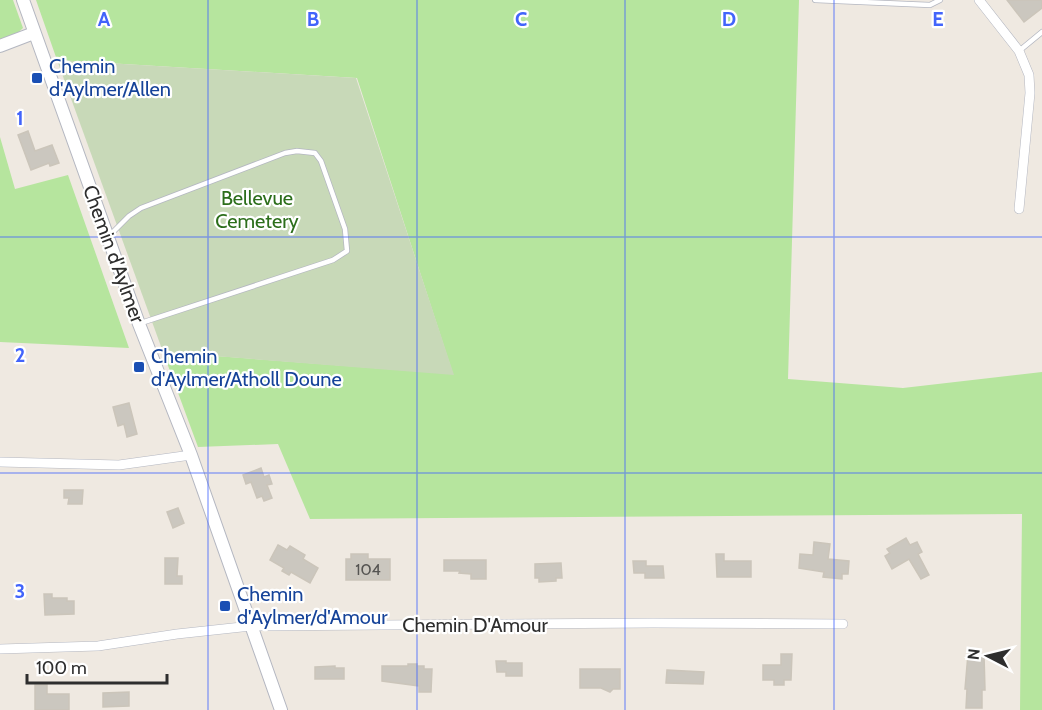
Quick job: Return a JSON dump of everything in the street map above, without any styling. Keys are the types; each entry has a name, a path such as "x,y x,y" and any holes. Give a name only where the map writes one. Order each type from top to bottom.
{"main road":[{"name":"Chemin d'Aylmer","path":"23,0 140,324 191,455 281,710"},
{"path":"0,46 34,33"}],"street":[{"path":"979,0 1019,51 1029,75 1030,93 1019,209"},
{"path":"0,462 119,465 191,455"},
{"name":"Chemin D'Amour","path":"0,649 98,646 251,626 843,624"}],"lane":[{"path":"815,0 921,5 930,5 940,0"},
{"path":"1019,51 1042,33"},
{"path":"108,237 129,216 141,208 285,153 308,151 315,153 321,161 345,229 347,251 342,256 140,324"}],"green space":[{"path":"0,0 13,0 23,28 10,40 0,40"},
{"path":"36,0 799,0 788,379 903,388 1042,372 1042,710 1020,710 1022,514 310,519 278,444 198,447 163,352 453,374 357,78 57,60"},
{"name":"Bellevue Cemetery","path":"57,60 356,78 454,375 163,352"},
{"path":"0,137 15,189 68,175 129,348 0,342"}],"building":[{"path":"1007,0 1042,0 1042,8 1024,22"},
{"path":"28,131 35,151 52,145 59,163 50,166 49,163 31,170 18,135"},
{"path":"129,403 137,434 127,437 124,424 118,426 113,407"},
{"path":"261,468 264,477 269,475 272,484 267,485 272,498 264,501 262,496 257,498 251,482 246,484 243,475"},
{"path":"64,490 83,490 82,504 68,504 69,498 64,498"},
{"path":"178,508 184,523 173,528 167,512"},
{"path":"906,538 910,545 917,542 922,552 918,554 929,575 921,579 909,559 892,569 885,556 890,553 887,549"},
{"path":"814,542 830,544 828,559 849,561 848,574 842,574 842,579 823,577 824,572 799,568 800,554 813,555"},
{"path":"278,545 287,550 290,546 305,555 303,559 318,568 310,583 291,572 289,575 282,571 284,568 270,560"},
{"path":"351,554 368,554 368,559 390,559 390,580 346,580 346,559 351,559"},
{"path":"716,554 724,554 724,561 751,561 751,577 717,577"},
{"path":"165,558 178,558 177,576 182,576 182,584 165,584"},
{"path":"444,560 486,560 486,579 471,579 471,574 459,573 460,571 444,571"},
{"path":"633,561 646,561 646,566 663,566 664,578 645,578 645,573 634,573"},
{"path":"561,563 562,578 556,578 556,581 539,582 539,578 535,578 535,564"},
{"path":"44,594 52,594 52,598 67,598 67,601 74,601 74,614 45,615"},
{"path":"781,654 792,654 791,680 784,680 784,685 774,685 774,680 763,680 763,665 781,665"},
{"path":"968,654 984,654 985,690 982,690 982,708 966,708"},
{"path":"496,661 522,663 522,676 506,676 506,672 497,672"},
{"path":"408,664 417,664 417,666 424,666 424,669 432,669 431,692 419,692 419,686 382,681 382,666 408,666"},
{"path":"335,666 335,668 344,668 344,679 315,679 315,667"},
{"path":"580,669 620,669 620,689 613,689 610,692 601,688 580,688"},
{"path":"667,670 704,672 703,684 666,683"},
{"path":"35,685 47,685 47,694 69,694 69,710 35,710"},
{"path":"129,692 129,706 103,707 103,693"}],"place":[{"name":"Chemin d'Aylmer/Allen","path":"37,78"},
{"name":"Chemin d'Aylmer/Atholl Doune","path":"139,367"},
{"name":"Chemin d'Aylmer/d'Amour","path":"225,606"}]}
